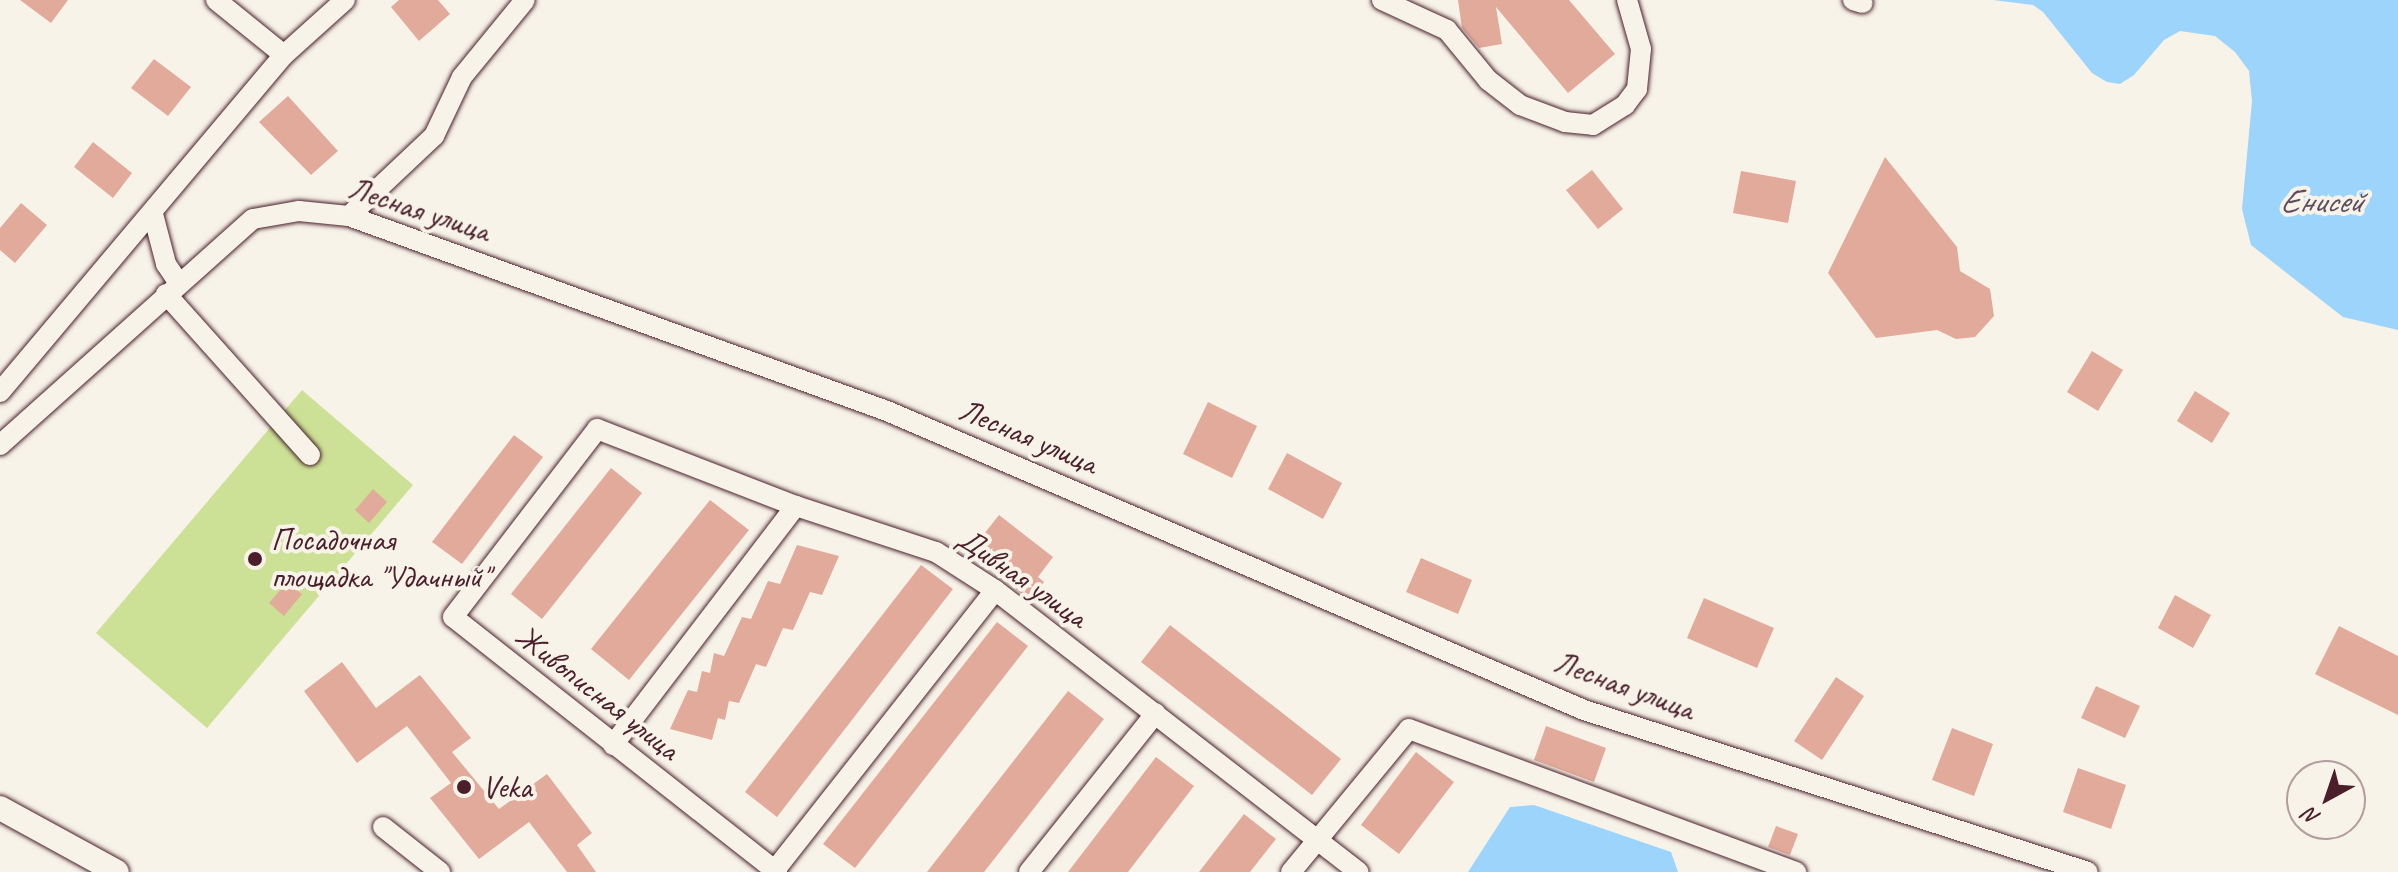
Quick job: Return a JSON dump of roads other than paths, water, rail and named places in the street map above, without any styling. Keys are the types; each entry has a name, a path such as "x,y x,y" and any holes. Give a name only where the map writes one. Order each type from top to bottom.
{"main road":[{"path":"0,808 117,872"}],"street":[{"path":"216,0 284,55"},
{"path":"0,392 284,55 345,0"},
{"path":"349,216 434,136 462,77 525,0"},
{"path":"1382,0 1447,30 1488,80 1520,105 1565,122 1593,125 1625,105 1637,89 1641,49 1627,0"},
{"name":"Лесная улица","path":"0,445 253,219 299,211 349,216 887,411 1584,710 2088,872"},
{"path":"153,214 173,288 310,455"},
{"name":"Дивная улица","path":"597,429 796,506 936,552 995,590 1358,872"},
{"name":"Живописная улица","path":"597,429 453,617 776,871"},
{"path":"613,745 796,506"},
{"path":"776,871 995,590"},
{"path":"1029,872 1156,713"},
{"path":"1291,872 1409,729 1796,872"},
{"path":"383,827 440,872"}],"water":[{"name":"Енисей","path":"1993,0 2398,0 2398,330 2343,317 2251,245 2242,209 2252,101 2249,71 2235,52 2215,36 2180,31 2164,40 2134,75 2120,84 2107,82 2092,73 2043,12 2033,5"},
{"path":"1534,805 1671,852 1678,872 1468,872 1510,807"}],"place":[{"name":"Посадочная площадка \"Удачный\"","path":"255,559"},
{"name":"Veka","path":"464,787"}]}
